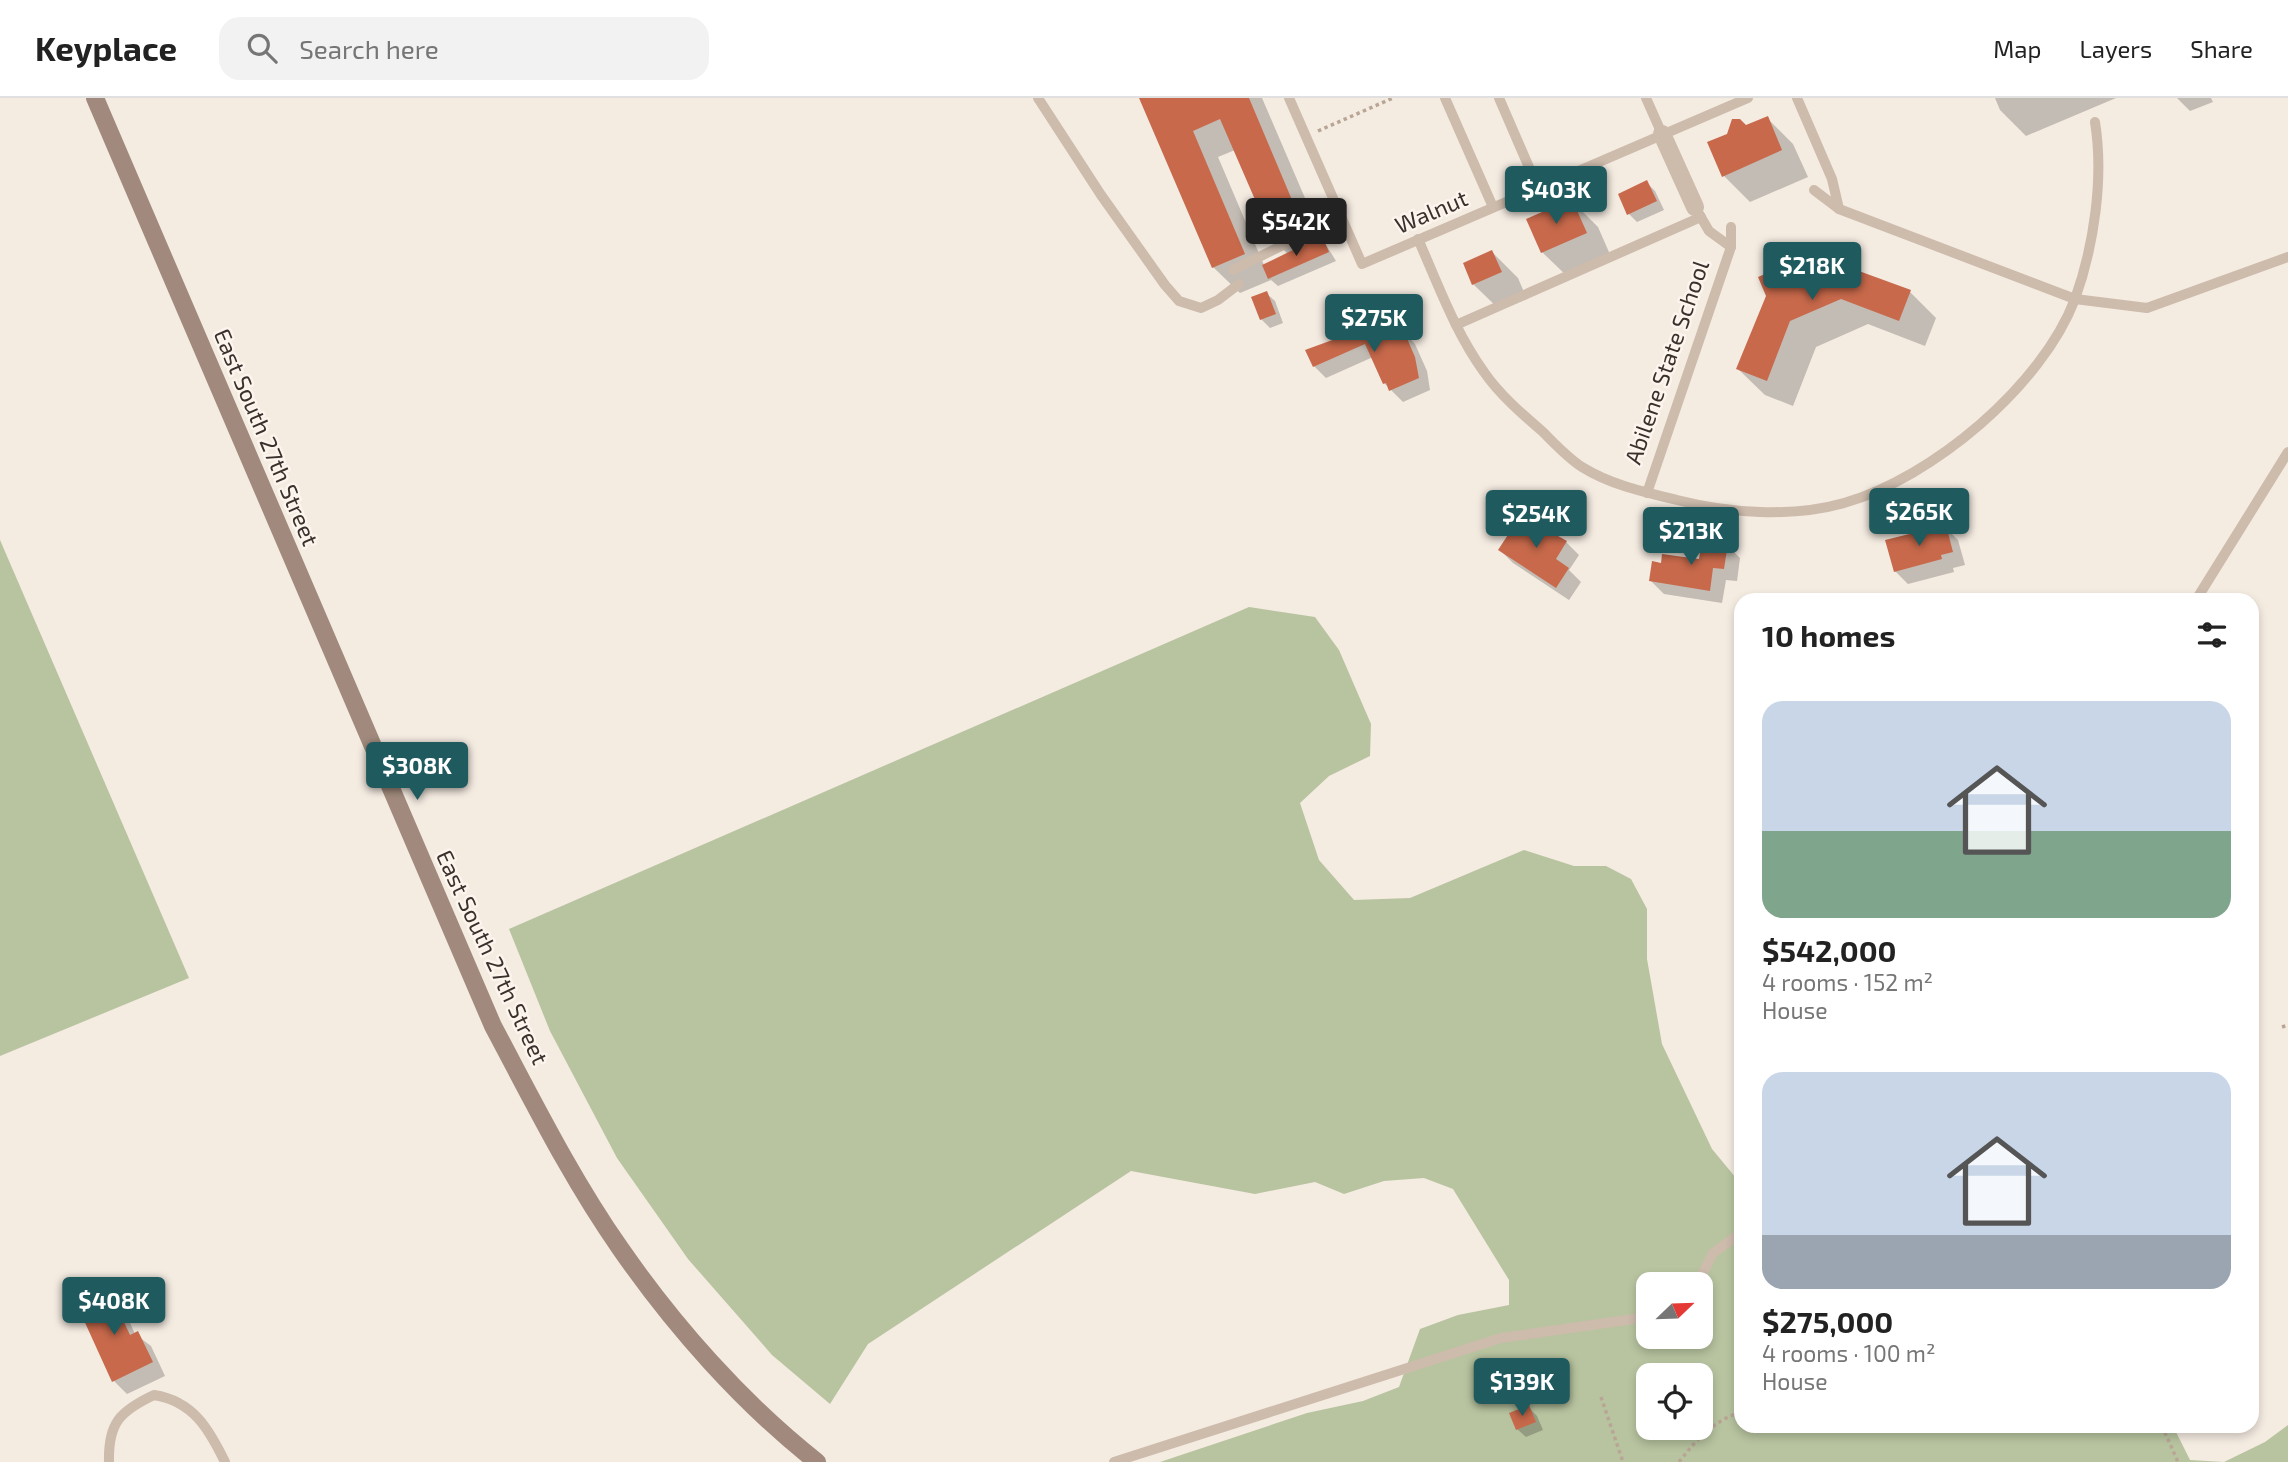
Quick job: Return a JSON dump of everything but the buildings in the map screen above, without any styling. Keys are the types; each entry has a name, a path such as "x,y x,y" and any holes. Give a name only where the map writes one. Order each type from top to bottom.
{"main road":[{"name":"East South 27th Street","path":"95,98 493,1027 564,1157 620,1247 674,1318 744,1396 817,1462"}],"street":[{"name":"Abilene State School","path":"1662,134 1698,213"}],"lane":[{"path":"1038,98 1133,243 1179,301 1201,308 1239,284"},
{"path":"1233,270 1341,216 1289,98"},
{"path":"1445,98 1493,207"},
{"path":"1499,98 1538,188"},
{"path":"1646,98 1662,134"},
{"name":"Walnut","path":"1341,216 1362,264 1748,98"},
{"path":"1797,98 1832,179 1839,209"},
{"name":"Abilene State School","path":"1418,239 1456,325 1484,373 1581,466 1614,483 1706,508 1755,512 1843,504 1889,486 1968,438 2033,366 2058,332 2075,299 2091,236 2099,144 2095,122"},
{"path":"1814,190 1839,209 2075,299 2147,308 2288,257"},
{"name":"Abilene State School","path":"1456,325 1698,213 1713,235 1731,247 1647,493"},
{"path":"1731,227 1731,247"},
{"path":"2200,593 2288,452"},
{"path":"1704,1272 1713,1253 1734,1238"},
{"path":"1114,1462 1501,1338 1636,1319"},
{"path":"109,1462 108,1437 117,1419 154,1395 174,1398 189,1408 215,1441 225,1462"}],"path":[{"path":"1306,136 1394,98"},
{"path":"2282,1027 2288,1025"},
{"path":"1601,1397 1623,1462"},
{"path":"1679,1462 1697,1438 1721,1419 1734,1414"},
{"path":"2165,1433 2178,1462"}],"green space":[{"path":"0,540 189,978 0,1056"},
{"path":"1249,607 1315,617 1339,650 1371,724 1370,756 1329,776 1300,803 1319,860 1354,900 1410,898 1524,850 1574,866 1606,866 1631,879 1647,909 1647,959 1662,1044 1712,1149 1734,1176 1734,1433 2176,1433 2190,1460 2224,1462 1160,1462 1307,1413 1363,1401 1399,1387 1420,1329 1458,1315 1509,1305 1509,1280 1453,1189 1424,1178 1384,1181 1344,1194 1315,1182 1255,1194 1131,1171 868,1344 830,1404 772,1355 688,1259 617,1158 550,1031 509,929"},
{"path":"2288,1425 2288,1462 2224,1462 2265,1442"}]}
